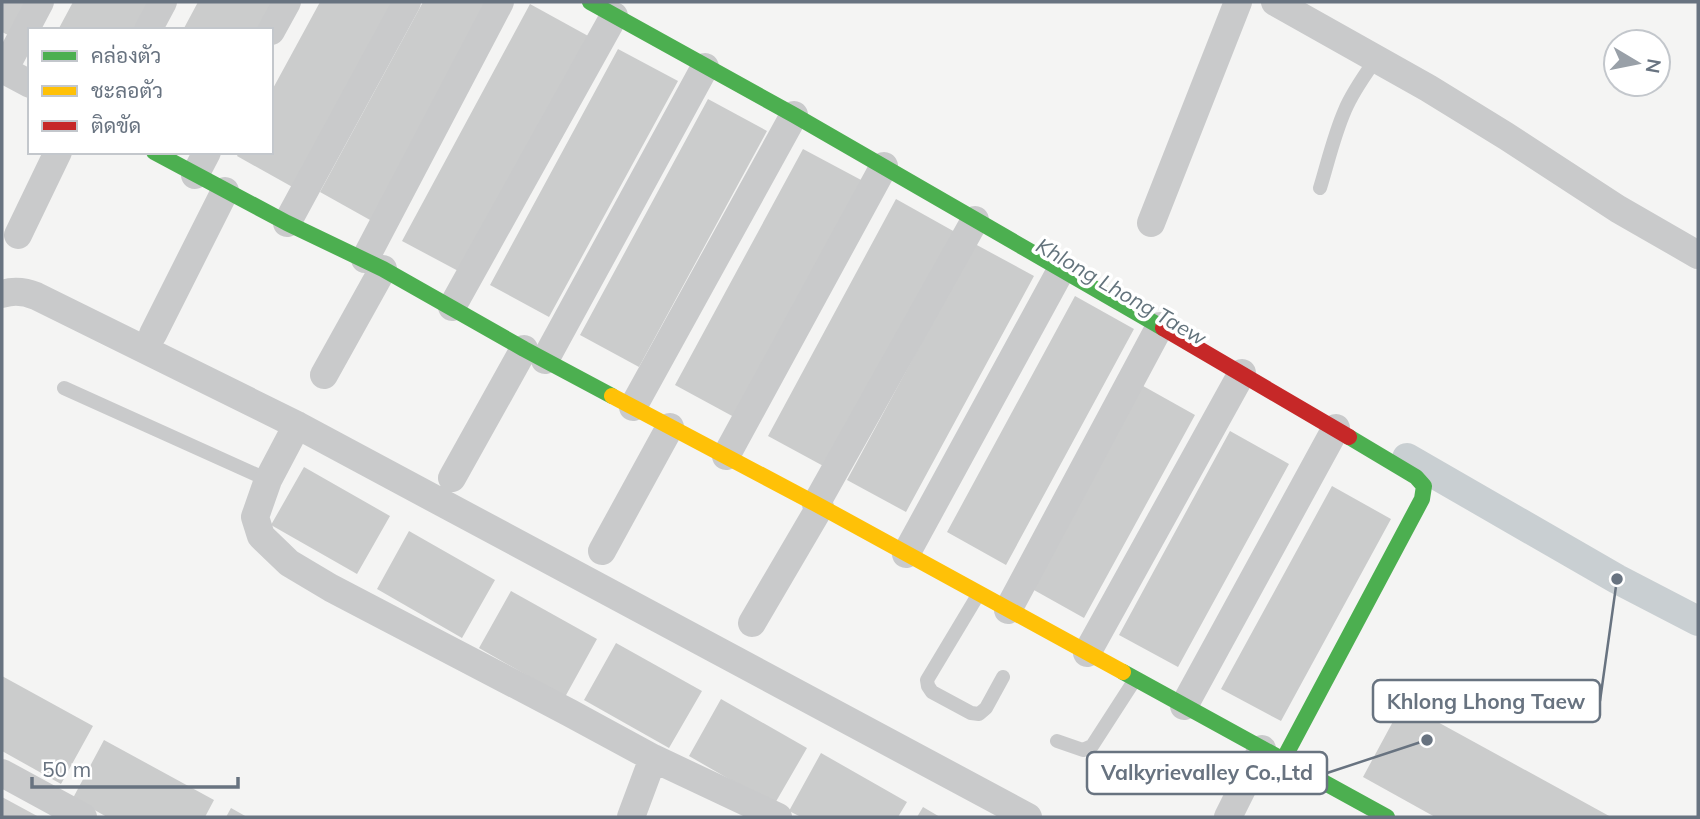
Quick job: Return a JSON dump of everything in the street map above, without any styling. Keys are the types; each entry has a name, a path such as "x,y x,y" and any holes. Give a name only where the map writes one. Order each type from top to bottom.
{"street":[{"path":"28,83 3,69 40,2"},
{"path":"149,28 163,2"},
{"path":"273,28 287,2"},
{"path":"287,223 407,2"},
{"path":"324,375 374,264 500,2"},
{"path":"590,2 884,166 1242,373 1416,477 1424,486 1422,499 1273,755 1228,817"},
{"path":"1151,223 1238,2"},
{"path":"1275,2 1495,129 1618,209 1698,256"},
{"path":"452,307 614,16"},
{"path":"452,478 534,354 705,66"},
{"path":"634,407 794,115"},
{"path":"18,235 57,154"},
{"path":"162,154 201,164 225,191 374,264 534,354 818,505 1387,817"},
{"path":"726,456 884,166"},
{"path":"153,334 225,191"},
{"path":"752,623 975,220"},
{"path":"906,554 1061,270"},
{"path":"2,294 24,291 36,296 297,425 1028,817"},
{"path":"1008,610 1160,326"},
{"path":"1087,653 1242,373"},
{"path":"297,425 268,480 255,517 261,536 289,563 331,588 653,758 778,817"},
{"path":"602,551 670,427"},
{"path":"1184,706 1336,428"},
{"path":"631,817 653,758"},
{"path":"2,773 83,817"}],"lane":[{"path":"1320,188 1335,135 1346,108 1376,59"},
{"path":"64,388 268,480"},
{"path":"978,593 927,680 928,686 932,692 971,713 979,714 986,708 1003,677"},
{"path":"1057,741 1083,750 1092,746 1135,679"}],"building":[{"path":"2,2 28,2 10,36 2,32"},
{"path":"73,2 150,2 136,28 59,28"},
{"path":"198,2 275,2 261,28 184,28"},
{"path":"320,2 398,2 296,189 237,156 273,154 273,88"},
{"path":"423,2 500,2 379,225 320,192"},
{"path":"530,4 590,37 462,273 402,241"},
{"path":"618,49 678,81 549,317 490,285"},
{"path":"708,99 767,131 639,367 580,335"},
{"path":"803,149 863,181 734,417 675,385"},
{"path":"896,199 955,232 827,468 768,436"},
{"path":"975,244 1034,276 906,512 847,480"},
{"path":"1075,296 1134,329 1006,565 947,532"},
{"path":"1136,382 1195,415 1084,618 1025,585"},
{"path":"1230,431 1289,464 1178,667 1119,635"},
{"path":"304,467 390,516 357,574 271,525"},
{"path":"1332,486 1391,519 1281,721 1221,689"},
{"path":"409,531 495,580 462,638 377,589"},
{"path":"511,591 597,639 565,697 479,648"},
{"path":"616,643 702,691 669,748 584,700"},
{"path":"2,676 93,726 61,784 2,751"},
{"path":"721,699 807,748 774,805 689,756"},
{"path":"1403,703 1611,817 1435,817 1363,777"},
{"path":"104,740 214,800 205,817 107,817 73,798"},
{"path":"821,753 907,802 898,817 801,817 789,811"},
{"path":"2,797 39,817 2,817"},
{"path":"923,807 940,817 917,817"},
{"path":"231,808 247,817 226,817"}],"waterway":[{"name":"Khlong Lhong Taew","path":"1407,458 1617,579 1698,621"}],"traffic: fast":[{"path":"590,2 794,115 1163,328"},
{"path":"158,154 287,223 383,269 612,396"},
{"path":"1283,760 1422,499 1424,486 1416,477 1349,437"},
{"path":"1123,672 1387,817"}],"traffic: slow":[{"path":"612,396 1123,672"}],"traffic: jam":[{"path":"1163,328 1349,437"}],"place":[{"name":"Khlong Lhong Taew","path":"1617,579"},
{"name":"Valkyrievalley Co.,Ltd","path":"1427,740"}]}
